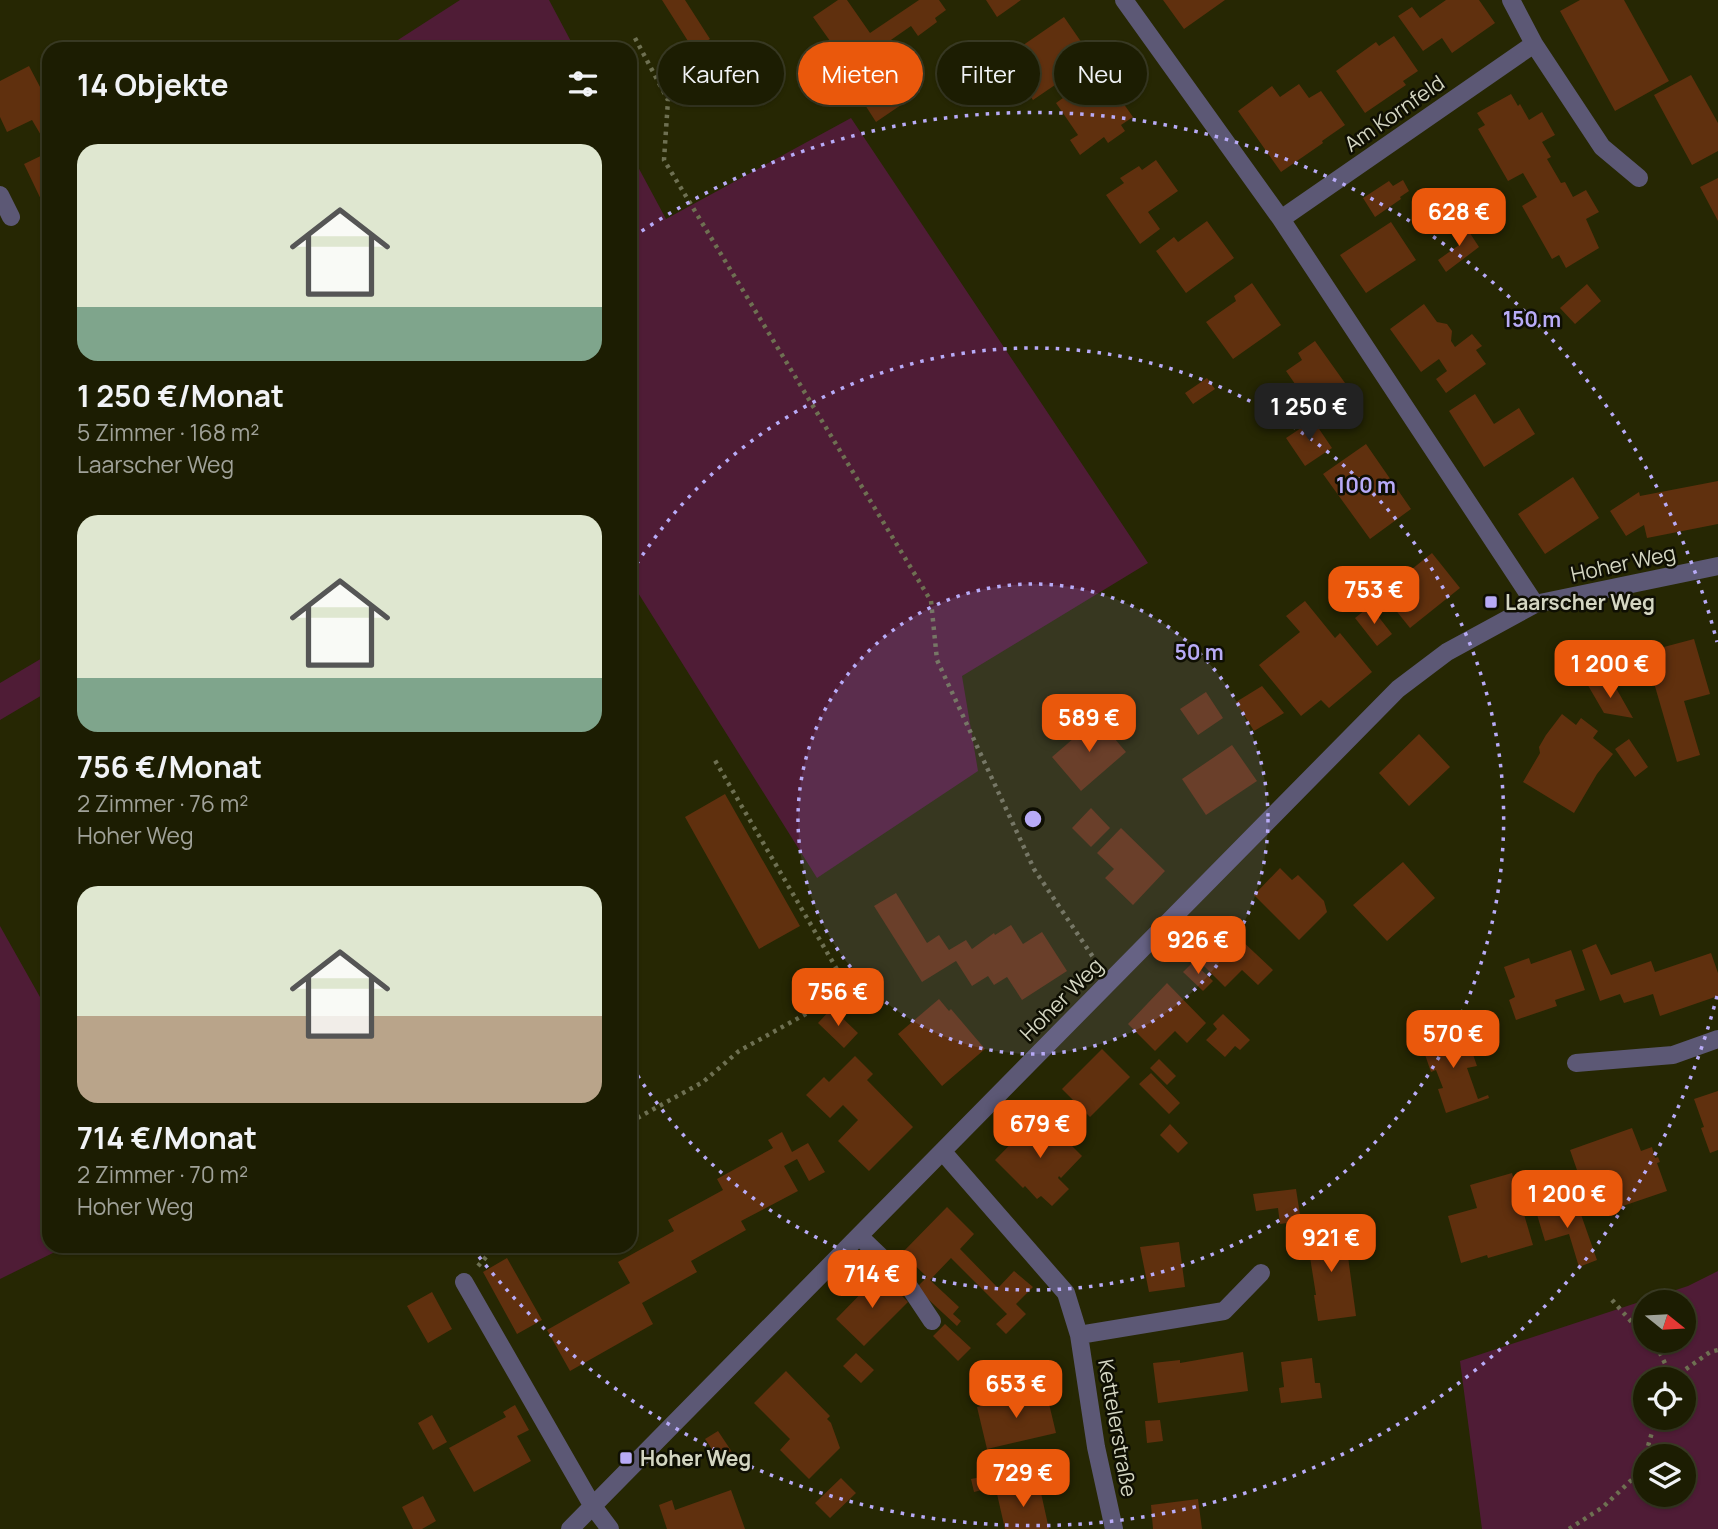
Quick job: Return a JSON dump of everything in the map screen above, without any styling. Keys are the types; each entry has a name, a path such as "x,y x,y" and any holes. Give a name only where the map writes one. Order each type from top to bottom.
{"street":[{"path":"1124,0 1281,219 1535,604"},
{"path":"1511,0 1534,44 1602,146 1639,178"},
{"name":"Am Kornfeld","path":"1281,219 1534,44"},
{"path":"0,195 10,217"},
{"name":"Hoher Weg","path":"570,1529 1398,689 1447,652 1535,604 1718,566"},
{"path":"1576,1063 1673,1055 1718,1039"},
{"name":"Kettelerstraße","path":"943,1152 1066,1293 1079,1335 1096,1447 1114,1529"},
{"path":"859,1236 904,1279 932,1321"},
{"name":"Kettelerstraße","path":"1079,1335 1224,1311 1261,1273"},
{"path":"464,1282 592,1505 610,1529"}],"path":[{"path":"635,38 668,100 664,160 932,601 937,660 1034,869 1110,982"},
{"path":"637,1118 703,1082 739,1051 849,990 712,757"},
{"path":"1612,1300 1633,1323"},
{"path":"1689,1367 1710,1352 1718,1350"},
{"path":"1569,1529 1603,1507 1641,1471 1653,1430"}],"shaded area":[{"path":"460,0 549,0 571,42 395,42"},
{"path":"851,118 1148,563 962,676 978,771 817,878 637,591 637,165 666,219"},
{"path":"42,658 42,695 0,720 0,683"},
{"path":"0,926 42,1001 42,1253 53,1253 0,1279"},
{"path":"1718,1271 1718,1529 1482,1529 1460,1361 1633,1304 1633,1353 1696,1353 1696,1290 1676,1290"}],"building":[{"path":"662,0 685,0 710,39 705,42 689,42"},
{"path":"838,0 847,0 870,33 919,0 939,0 946,10 935,18 937,22 918,36 911,26 888,42 831,42 813,17"},
{"path":"986,0 1021,0 997,17"},
{"path":"1163,0 1225,0 1184,29"},
{"path":"1446,0 1479,0 1495,23 1452,53 1442,38 1423,51 1398,16 1412,7 1420,18"},
{"path":"1580,0 1624,0 1669,81 1615,111 1560,11"},
{"path":"1064,17 1081,42 1054,42 1054,86 1040,95 1040,42 1028,42"},
{"path":"1394,36 1418,71 1403,81 1406,85 1365,113 1336,71 1376,42 1379,46"},
{"path":"29,66 42,91 42,137 32,120 7,132 0,117 0,81"},
{"path":"1691,75 1718,123 1718,151 1692,165 1654,95"},
{"path":"1299,84 1309,98 1321,91 1345,125 1281,172 1238,111 1272,86 1280,97"},
{"path":"1511,94 1529,120 1542,112 1555,135 1542,142 1551,157 1547,159 1573,197 1586,190 1599,212 1586,219 1599,248 1566,268 1559,255 1552,259 1522,206 1537,197 1523,173 1508,181 1478,129 1485,125 1477,113"},
{"path":"865,105 901,105 876,122"},
{"path":"1057,105 1124,105 1133,117 1121,125 1125,131 1108,143 1104,137 1080,155 1070,140 1078,135"},
{"path":"42,155 42,202 24,164"},
{"path":"1156,160 1178,191 1148,212 1160,229 1140,244 1106,195 1124,183 1120,178 1139,166 1142,170"},
{"path":"1718,178 1718,221 1700,187"},
{"path":"1403,180 1409,191 1375,217 1363,198 1389,181 1393,186"},
{"path":"1207,221 1234,258 1186,293 1156,251 1174,237 1178,242"},
{"path":"1391,222 1416,260 1366,293 1340,255"},
{"path":"1464,224 1479,247 1446,272 1438,260 1459,245 1451,233"},
{"path":"1252,283 1281,325 1233,359 1206,322 1236,301 1234,296"},
{"path":"1587,284 1601,301 1575,324 1560,308"},
{"path":"1424,304 1437,322 1447,324 1452,331 1451,341 1455,347 1472,334 1482,346 1476,350 1486,364 1446,393 1436,379 1447,371 1439,359 1421,372 1390,329"},
{"path":"1315,341 1350,390 1316,414 1286,371 1302,360 1298,353"},
{"path":"1207,378 1215,389 1193,404 1185,393"},
{"path":"1475,394 1494,424 1519,408 1535,434 1484,467 1449,411"},
{"path":"1313,420 1332,448 1305,466 1286,438"},
{"path":"1366,444 1411,509 1370,539 1323,474"},
{"path":"1573,477 1599,518 1545,554 1518,514"},
{"path":"1718,481 1718,524 1647,538 1644,525 1626,536 1610,511 1639,492 1640,496"},
{"path":"1432,553 1460,588 1410,628 1382,593"},
{"path":"1305,601 1335,638 1340,633 1372,672 1329,708 1321,700 1301,716 1259,665 1300,632 1286,616"},
{"path":"1370,606 1392,634 1377,646 1355,618"},
{"path":"1694,639 1710,694 1684,701 1700,755 1677,762 1645,652"},
{"path":"1586,682 1616,688 1633,718 1604,713"},
{"path":"1262,686 1284,713 1254,731 1236,702"},
{"path":"1206,692 1223,718 1198,735 1180,709"},
{"path":"1562,714 1576,725 1581,718 1598,731 1593,738 1613,754 1597,774 1574,813 1523,782 1540,753 1539,747"},
{"path":"1097,718 1126,752 1081,791 1052,757"},
{"path":"1419,734 1450,767 1409,806 1379,773"},
{"path":"1629,739 1648,767 1635,777 1615,749"},
{"path":"1232,745 1257,781 1206,815 1182,779"},
{"path":"725,794 800,926 759,949 685,817"},
{"path":"1091,808 1110,828 1091,847 1072,828"},
{"path":"1121,828 1165,871 1133,905 1105,878 1114,869 1097,853"},
{"path":"1403,862 1435,898 1387,941 1353,905"},
{"path":"1280,868 1292,880 1298,875 1324,901 1327,912 1299,940 1254,895"},
{"path":"896,893 927,943 939,935 949,950 966,940 972,949 1011,925 1023,944 1042,932 1067,971 1022,1000 1007,977 994,985 988,976 972,986 956,961 922,982 874,906"},
{"path":"1221,930 1234,943 1239,938 1273,970 1258,985 1242,970 1225,987 1195,957"},
{"path":"1596,944 1611,975 1651,961 1655,972 1711,953 1718,973 1718,996 1660,1016 1653,994 1624,1003 1620,994 1600,1001 1582,950"},
{"path":"1571,950 1585,990 1555,1000 1557,1006 1516,1020 1509,1000 1515,997 1504,967 1529,958 1531,964"},
{"path":"1193,962 1213,981 1203,991 1183,972"},
{"path":"1167,983 1206,1023 1187,1043 1175,1031 1155,1051 1128,1024"},
{"path":"939,999 985,1049 942,1086 898,1034"},
{"path":"832,1008 858,1033 844,1048 818,1023"},
{"path":"1223,1014 1250,1040 1240,1050 1235,1046 1225,1057 1206,1040 1217,1029 1213,1024"},
{"path":"1465,1031 1477,1066 1467,1068 1478,1099 1488,1095 1489,1098 1446,1113 1438,1089 1443,1088 1436,1070 1431,1072 1422,1046"},
{"path":"1102,1049 1130,1077 1090,1117 1062,1089"},
{"path":"855,1056 873,1074 867,1080 913,1127 869,1171 838,1141 858,1120 843,1105 830,1118 806,1095 824,1077 829,1082"},
{"path":"1159,1059 1176,1076 1167,1085 1150,1068"},
{"path":"1151,1073 1180,1103 1169,1114 1139,1084"},
{"path":"1718,1091 1718,1150 1710,1153 1694,1099"},
{"path":"1040,1114 1082,1156 1061,1178 1059,1176 1069,1189 1052,1206 1041,1196 1037,1199 1025,1186 1023,1188 995,1160"},
{"path":"1170,1124 1188,1143 1178,1153 1160,1135"},
{"path":"1632,1128 1641,1151 1652,1147 1655,1158 1658,1157 1660,1162 1657,1163 1667,1191 1611,1210 1608,1201 1586,1208 1581,1194 1585,1193 1570,1150"},
{"path":"782,1132 792,1152 808,1143 825,1172 809,1181 797,1159 784,1166 798,1191 741,1221 746,1230 691,1261 697,1272 642,1303 653,1324 570,1371 547,1330 630,1283 618,1262 674,1231 668,1220 723,1190 717,1179 773,1148 768,1140"},
{"path":"1512,1173 1533,1245 1461,1263 1448,1216 1477,1208 1470,1185"},
{"path":"1296,1189 1301,1221 1280,1224 1278,1208 1256,1211 1253,1194"},
{"path":"1560,1201 1563,1211 1578,1206 1597,1260 1579,1267 1569,1234 1545,1241 1535,1208"},
{"path":"947,1207 974,1234 960,1249 998,1288 1014,1271 1033,1287 1016,1304 1026,1314 1006,1334 996,1324 1007,1314 951,1258 930,1280 959,1307 953,1314 961,1321 957,1326 916,1288 927,1277 902,1253"},
{"path":"1344,1227 1356,1316 1318,1321 1306,1232"},
{"path":"1179,1242 1185,1287 1149,1292 1140,1247"},
{"path":"507,1258 542,1320 517,1334 483,1272"},
{"path":"880,1274 908,1302 864,1346 836,1319"},
{"path":"432,1292 452,1329 428,1343 407,1306"},
{"path":"945,1324 971,1348 958,1361 933,1336"},
{"path":"1243,1352 1248,1391 1158,1403 1153,1363 1180,1360 1180,1363"},
{"path":"856,1353 874,1370 861,1383 843,1366"},
{"path":"1312,1358 1315,1383 1320,1383 1322,1398 1281,1403 1279,1388 1284,1387 1281,1362"},
{"path":"786,1371 830,1416 827,1419 840,1448 809,1479 780,1450 790,1439 754,1403"},
{"path":"1046,1391 1056,1433 987,1449 977,1407"},
{"path":"515,1405 529,1430 517,1436 531,1461 474,1492 449,1448 506,1417 503,1412"},
{"path":"432,1415 447,1442 433,1450 418,1423"},
{"path":"1160,1420 1163,1441 1147,1443 1145,1421"},
{"path":"718,1431 736,1458 724,1467 705,1439"},
{"path":"996,1474 999,1486 974,1492 971,1479"},
{"path":"841,1478 856,1493 830,1518 815,1503"},
{"path":"1039,1484 1049,1529 1005,1529 997,1494"},
{"path":"731,1490 745,1529 667,1529 659,1505 672,1500 675,1510"},
{"path":"423,1496 436,1521 422,1529 413,1529 402,1507"},
{"path":"1198,1499 1202,1529 1153,1529 1151,1505"}],"place":[{"name":"Laarscher Weg","path":"1491,602"},
{"name":"Hoher Weg","path":"626,1458"}]}
